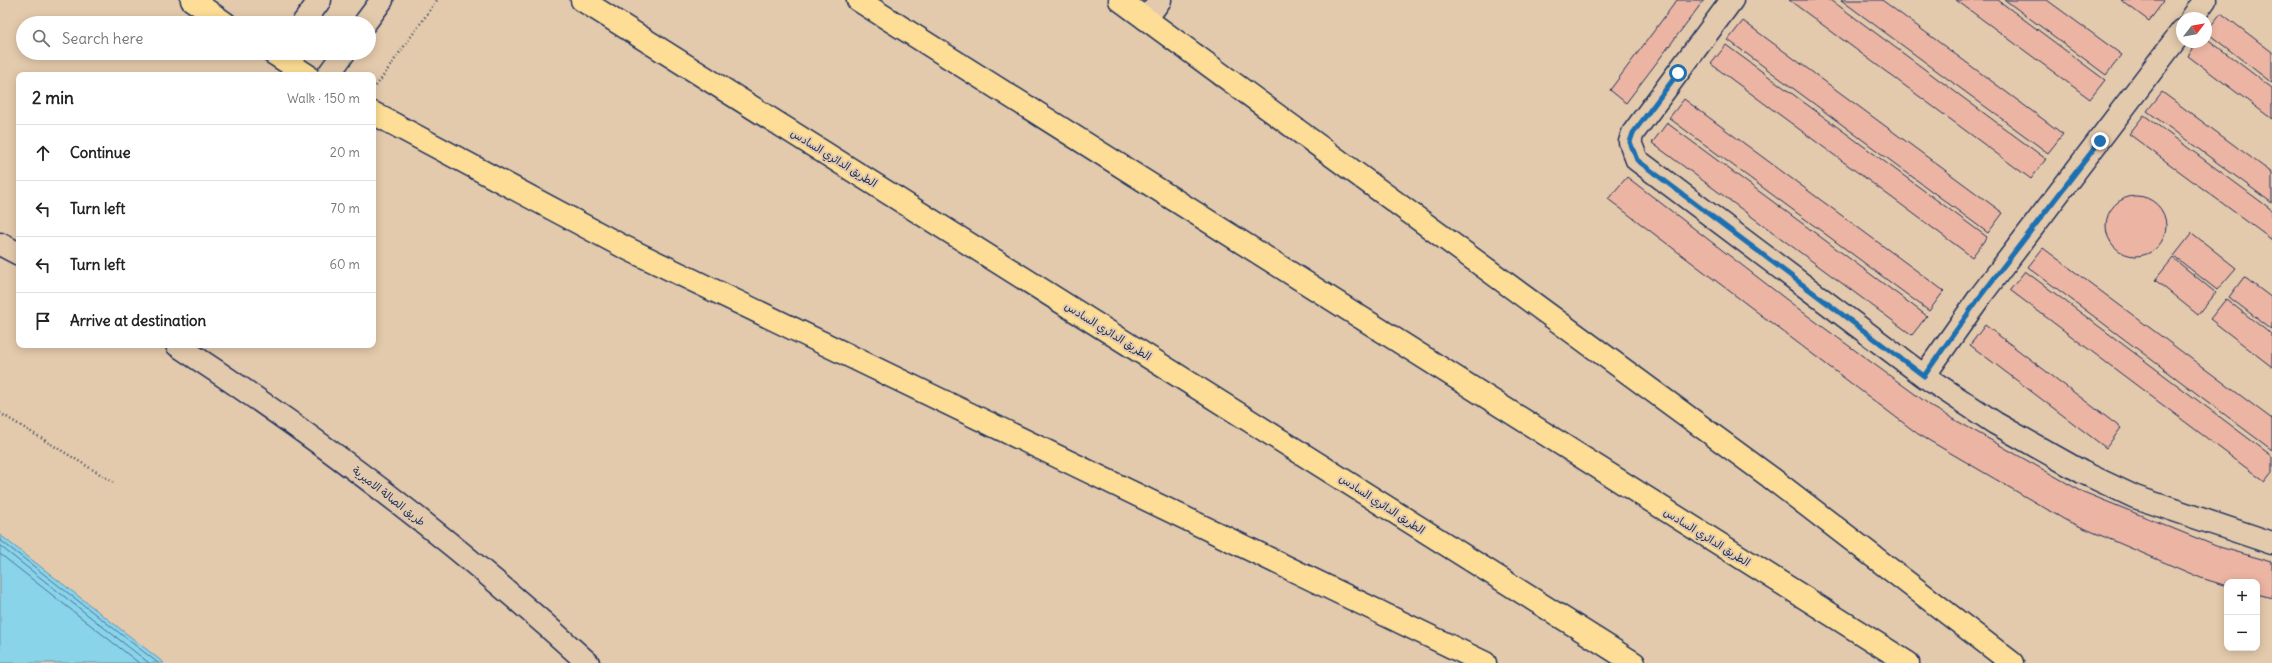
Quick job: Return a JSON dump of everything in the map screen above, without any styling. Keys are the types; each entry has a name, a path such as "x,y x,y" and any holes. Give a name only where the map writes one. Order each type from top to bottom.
{"highway":[{"path":"192,0 215,16"},
{"name":"الطريق الدائري السادس","path":"582,0 1245,416 1634,663"},
{"name":"الطريق الدائري السادس","path":"858,0 1908,663"},
{"path":"1120,0 1770,477 2012,663"},
{"path":"286,60 303,72"},
{"path":"376,116 622,246 1485,663"}],"street":[{"path":"308,16 320,0"},
{"path":"370,16 382,0"},
{"path":"1146,19 1160,0"},
{"path":"1732,0 1633,133 1630,142 1632,152 1642,165 1924,376 2023,440 2135,497 2271,541"},
{"path":"2196,12 2205,0"},
{"path":"1924,376 1979,298 2176,40"},
{"path":"330,72 339,60"},
{"path":"0,244 16,252"},
{"name":"طريق الصالة الاميرية","path":"182,348 254,395 373,482 470,560 588,663"}],"path":[{"path":"376,86 437,0"},
{"path":"0,413 113,482"}],"water":[{"path":"0,535 164,663 0,663"}],"building":[{"path":"1677,0 1704,0 1626,103 1610,90"},
{"path":"1789,0 1831,0 2046,159 2031,179"},
{"path":"1841,0 1882,0 2063,134 2048,153"},
{"path":"1956,0 1998,0 2105,80 2090,99"},
{"path":"2005,0 2047,0 2122,55 2106,75"},
{"path":"2121,0 2163,0 2164,1 2149,21"},
{"path":"2221,13 2272,52 2272,83 2212,37 2212,24"},
{"path":"1743,21 2003,213 1988,233 1728,40"},
{"path":"2212,43 2272,88 2272,119 2188,56 2194,48 2212,48"},
{"path":"1726,45 1987,237 1972,257 1711,64"},
{"path":"2162,92 2272,173 2272,203 2147,111"},
{"path":"1684,99 1944,291 1929,311 1669,118"},
{"path":"2144,115 2272,210 2272,240 2129,134"},
{"path":"1667,123 1927,316 1912,335 1652,143"},
{"path":"1627,177 1808,316 1934,408 2081,491 2216,546 2272,562 2272,598 2260,595 2260,579 2224,579 2224,585 2201,578 2067,521 1918,434 1608,199"},
{"path":"2136,196 2153,201 2161,209 2166,226 2161,243 2153,251 2136,256 2119,251 2111,243 2106,226 2111,209 2119,201"},
{"path":"2192,233 2236,268 2217,290 2174,256"},
{"path":"2043,248 2272,419 2272,450 2028,267"},
{"path":"2173,258 2216,293 2198,315 2155,280"},
{"path":"2025,271 2272,456 2272,473 2265,482 2010,290"},
{"path":"2244,277 2272,298 2272,330 2229,297"},
{"path":"2226,299 2272,335 2272,367 2210,319"},
{"path":"1985,325 2121,428 2106,448 1970,345"}],"route":[{"path":"1678,73 1633,133 1630,142 1632,152 1637,160 1924,376 1979,298 2100,141"}]}
